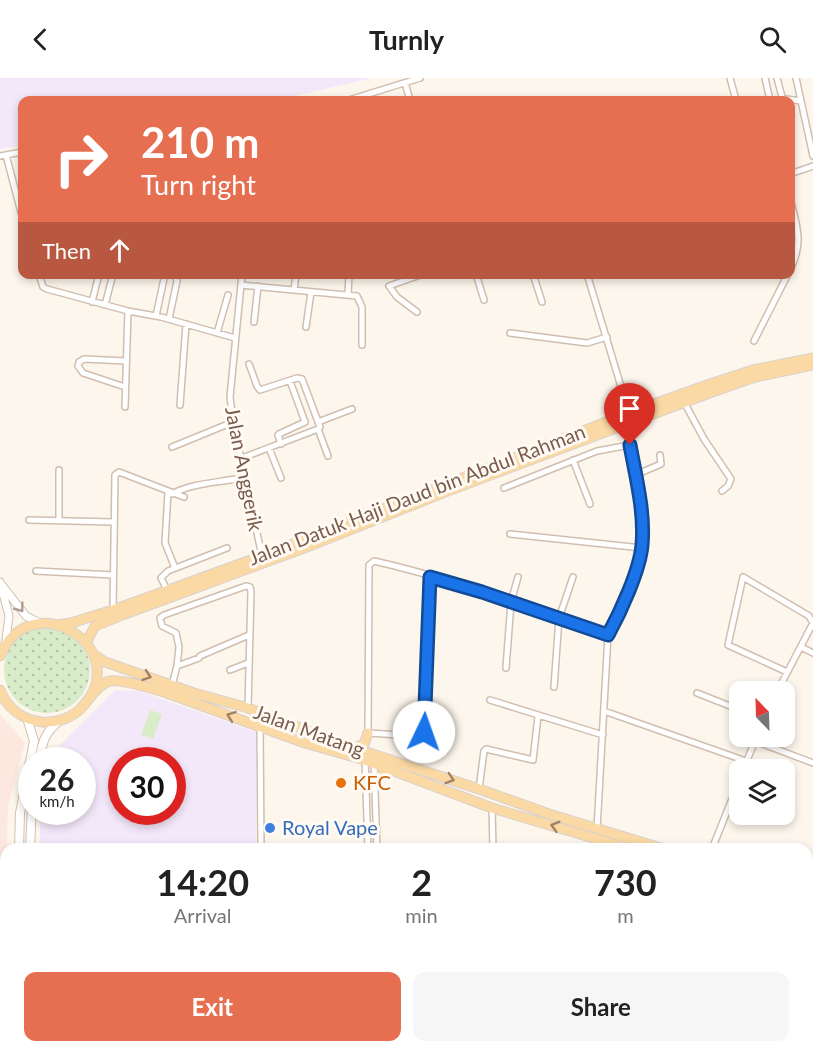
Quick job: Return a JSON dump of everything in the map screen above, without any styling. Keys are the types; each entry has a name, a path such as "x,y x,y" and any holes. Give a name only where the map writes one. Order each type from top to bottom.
{"main road":[{"name":"Jalan Datuk Haji Daud bin Abdul Rahman","path":"44,624 71,623 113,610 753,370 813,358"},
{"name":"Jalan Datuk Haji Daud bin Abdul Rahman","path":"86,643 95,626 312,545 628,418 684,402 755,377 813,365"},
{"path":"2,651 22,630 44,624"},
{"path":"0,690 3,699 17,713 43,722 60,720 76,713 87,701 96,681 96,664 93,654 86,643 75,633 57,624"},
{"name":"Jalan Matang","path":"93,654 105,662 248,708 355,748 392,771 492,808 638,843"},
{"name":"Jalan Matang","path":"87,701 101,685 110,681 164,692 305,743 369,756 478,789 594,833 607,843"},
{"path":"19,843 20,813 34,741 27,718"},
{"path":"41,747 43,739 60,720"},
{"path":"355,748 364,744 368,733"},
{"path":"374,782 392,771"},
{"path":"30,843 31,825"}],"street":[{"path":"362,96 420,78"},
{"path":"730,78 735,96"},
{"path":"765,78 769,96"},
{"path":"777,78 782,96"},
{"path":"796,78 811,136 813,156"},
{"path":"405,83 409,96"},
{"path":"795,100 801,101"},
{"path":"805,116 813,114"},
{"path":"18,153 3,156 18,199"},
{"path":"795,172 813,166"},
{"path":"795,218 799,249 795,258"},
{"path":"41,279 47,289 235,338"},
{"path":"93,302 98,279"},
{"path":"105,305 112,279"},
{"path":"156,316 164,279"},
{"path":"169,319 176,279"},
{"name":"Jalan Anggerik","path":"242,279 230,397 233,422 262,556"},
{"path":"294,290 295,279"},
{"path":"348,295 349,279"},
{"path":"409,279 389,286 397,297 417,312"},
{"path":"478,279 484,300"},
{"path":"535,279 542,302"},
{"path":"589,279 607,337 628,418 630,445 643,522 642,548 633,579 608,635 603,735 594,833 598,843"},
{"path":"754,341 785,279"},
{"path":"241,285 357,296 362,308 362,345"},
{"path":"254,322 258,286"},
{"path":"306,327 311,292"},
{"path":"217,333 228,294"},
{"path":"125,407 128,311"},
{"path":"180,405 186,324"},
{"path":"510,333 587,343 607,337"},
{"path":"125,387 84,373 78,366 79,362 84,359 126,361"},
{"path":"249,364 260,390 297,378 302,379 328,456"},
{"path":"281,444 279,434 305,422 290,381"},
{"path":"684,402 704,439 731,479 728,486 722,490"},
{"path":"318,422 352,409"},
{"path":"172,447 233,422"},
{"path":"242,458 318,429"},
{"path":"504,488 597,451 630,445"},
{"path":"269,448 281,478"},
{"path":"635,475 661,464 660,455"},
{"path":"573,460 590,504"},
{"path":"59,470 59,520"},
{"path":"113,610 116,473 119,472 184,497"},
{"path":"170,493 193,485 246,477"},
{"path":"170,493 165,543 176,568"},
{"path":"29,520 114,522"},
{"path":"510,534 642,548"},
{"path":"167,590 161,576 227,548"},
{"path":"368,843 369,565 374,561 400,567 608,635"},
{"path":"36,571 113,575"},
{"path":"368,733 422,735 430,577"},
{"path":"506,668 511,602 518,577"},
{"path":"554,687 559,618 573,577"},
{"path":"782,681 813,623 808,616 742,577 728,645 787,672"},
{"path":"1,583 26,616 44,624"},
{"path":"1,583 9,616 9,628 2,651"},
{"path":"172,685 179,645 176,633 162,626 160,618 232,590 250,587 248,708"},
{"path":"177,666 249,635"},
{"path":"801,647 813,653"},
{"path":"230,670 249,663"},
{"path":"697,693 729,706"},
{"path":"490,700 603,735"},
{"path":"604,711 740,759"},
{"path":"478,789 486,749 533,760 538,716"},
{"path":"260,725 261,843"},
{"path":"776,747 812,761"},
{"path":"369,756 374,782 377,843"},
{"path":"714,843 729,806"},
{"path":"492,808 493,843"},
{"path":"368,835 376,835"}],"shaded area":[{"path":"0,78 373,78 294,96 18,96 18,147 0,149"},
{"path":"115,690 139,691 256,732 256,843 40,843 40,825 96,825 96,747 59,747"},
{"path":"0,714 25,743 24,747 18,747 18,769 8,807 7,843 0,843"}],"green space":[{"path":"47,627 64,630 78,639 87,653 90,670 87,687 78,701 64,710 47,713 30,710 16,701 7,687 4,670 7,653 16,639 30,630"},
{"path":"150,710 162,714 153,739 141,735"}],"place":[{"name":"KFC","path":"341,783"},
{"name":"Royal Vape","path":"270,828"}],"route":[{"path":"424,732 430,577 482,592 608,635 633,579 642,548 643,522 630,445"}]}
